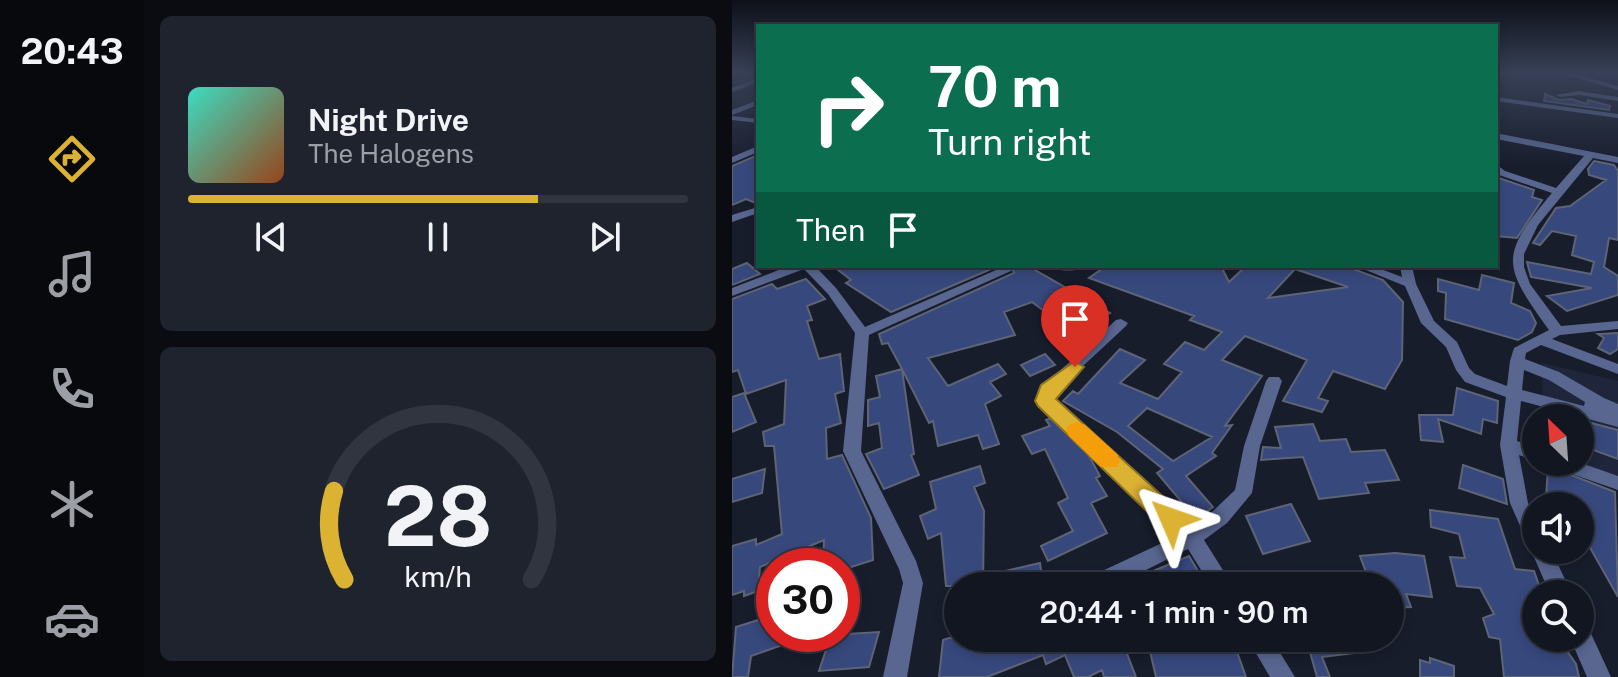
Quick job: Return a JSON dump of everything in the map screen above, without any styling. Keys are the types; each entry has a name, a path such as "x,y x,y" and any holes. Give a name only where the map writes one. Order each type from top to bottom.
{"street":[{"path":"732,116 753,105"},
{"path":"1536,105 1618,116"},
{"path":"732,116 756,121"},
{"path":"1498,135 1590,155 1616,157"},
{"path":"732,160 756,150"},
{"path":"1557,331 1527,290 1517,266 1519,246 1527,230 1590,155"},
{"path":"1498,169 1560,193"},
{"path":"732,219 756,211"},
{"path":"732,292 795,268"},
{"path":"810,268 860,325 862,333 852,451 909,568 913,583 895,677"},
{"path":"1367,268 1410,284"},
{"path":"1406,268 1410,284 1428,323 1452,345 1470,378 1515,393 1596,409 1618,410"},
{"path":"862,333 1007,270"},
{"path":"1121,323 1048,390 1046,401 1192,538 1214,572"},
{"path":"1522,510 1508,445 1519,351 1557,331 1618,325"},
{"path":"1538,339 1618,369"},
{"path":"1517,361 1554,376 1596,409 1618,421"},
{"path":"1121,572 1192,538 1220,517 1243,493 1252,446 1274,381"},
{"path":"1508,445 1522,450"},
{"path":"1594,475 1618,483"},
{"path":"1267,652 1283,677"},
{"path":"1588,652 1599,677"}],"shaded area":[{"path":"1542,363 1618,381 1618,478 1594,468 1594,404 1543,404"}],"building":[{"path":"1570,105 1605,105 1610,106 1609,110"},
{"path":"756,156 756,203 746,199 732,205 732,166"},
{"path":"1594,161 1614,165 1618,171 1618,240 1609,238 1604,267 1618,276 1618,295 1567,311 1547,296 1592,288 1531,277 1527,262 1591,274 1594,262 1572,255 1576,236 1552,231 1540,245 1533,243 1556,208 1570,206 1606,180 1589,175 1588,169"},
{"path":"1498,178 1534,190 1532,197 1542,200 1517,238 1498,236"},
{"path":"747,263 760,274 732,285 732,269"},
{"path":"836,268 993,268 891,312 846,283 851,280"},
{"path":"1013,268 1031,268 1110,313 1093,323 1102,328 1085,344 1067,333 1073,331 1069,320 1060,323 1032,302 1004,312 1015,335 928,358 948,386 998,364 1006,374 990,382 1001,396 985,404 999,444 983,449 978,435 938,446 933,421 929,423 888,343 882,344 879,334 1014,273"},
{"path":"1103,268 1222,268 1229,282 1244,268 1350,268 1383,280 1403,302 1402,360 1385,389 1333,371 1318,398 1328,401 1322,412 1283,401 1307,360 1245,336 1222,360 1262,376 1225,426 1232,425 1212,453 1216,456 1186,476 1213,507 1193,522 1180,510 1186,507 1157,473 1163,469 1117,432 1063,401 1073,391 1078,394 1120,349 1145,360 1120,383 1158,399 1182,372 1164,364 1185,342 1204,350 1222,332 1190,320 1194,316 1089,278","holes":["1295,269 1348,287 1268,298","1147,408 1212,437 1173,461 1128,426"]},
{"path":"1482,275 1514,283 1511,303 1530,311 1536,323 1532,332 1518,340 1445,319 1446,293 1438,291 1438,279 1479,290"},
{"path":"806,279 825,299 807,306 812,320 807,321 819,359 840,354 844,391 835,394 841,423 826,428 827,459 842,455 871,518 873,560 860,564 860,548 824,548 824,540 805,548 756,548 756,592 744,596 744,591 732,595 732,546 756,539 756,545 782,534 774,446 765,446 763,432 784,424 786,380 746,394 738,370 732,372 732,299 772,284 777,289"},
{"path":"1618,333 1618,349 1610,354 1598,348 1604,338 1598,334"},
{"path":"1045,354 1055,365 1030,376 1021,365"},
{"path":"902,369 914,454 911,455 919,475 884,489 866,454 882,448 879,423 868,426 868,400 880,397 876,376"},
{"path":"1457,388 1498,401 1497,423 1483,419 1481,434 1438,419 1443,442 1421,440 1419,415 1453,415"},
{"path":"744,393 756,422 732,432 732,397"},
{"path":"1051,418 1088,454 1100,476 1096,478 1107,496 1091,503 1107,533 1048,561 1041,546 1073,531 1058,503 1068,498 1045,449 1032,454 1022,436 1050,426 1046,420"},
{"path":"1313,424 1320,441 1346,439 1351,452 1385,450 1399,480 1365,483 1369,493 1319,499 1303,457 1261,460 1263,447 1281,448 1275,427"},
{"path":"1594,424 1618,430 1618,459 1594,450"},
{"path":"1463,465 1503,479 1507,504 1459,488"},
{"path":"980,466 985,483 974,487 984,511 983,572 945,572 941,533 928,539 920,516 936,509 930,482"},
{"path":"765,469 762,493 732,502 732,479"},
{"path":"1547,476 1574,476 1615,492 1618,597 1594,555 1594,492 1546,492"},
{"path":"1291,504 1310,541 1263,554 1246,516"},
{"path":"1430,510 1498,519 1515,569 1534,571 1537,580 1522,580 1522,652 1568,652 1576,664 1579,677 1504,677 1500,639 1489,637 1483,618 1494,614 1480,588 1457,586 1450,557 1465,558 1459,534 1431,527"},
{"path":"1395,553 1424,556 1432,597 1406,594 1411,607 1404,607 1404,572 1366,572 1360,556"},
{"path":"1189,556 1199,572 1151,572"},
{"path":"1040,563 1041,572 1005,572"},
{"path":"756,621 756,652 762,652 751,656 748,677 732,677 736,627"},
{"path":"879,632 869,667 819,671 825,652 860,652 860,633"},
{"path":"943,640 944,652 1126,652 1136,677 1104,677 1102,670 1088,677 1074,677 1065,655 1046,664 1043,655 987,677 939,677"},
{"path":"1150,652 1237,652 1246,677 1156,677"},
{"path":"1310,652 1363,652 1322,657 1330,677 1317,677"},
{"path":"1430,658 1454,666 1454,677 1420,677 1420,660 1430,663"}],"slow traffic":[{"path":"1077,430 1109,460"}],"route":[{"path":"1075,367 1048,390 1046,401 1171,519"}]}
